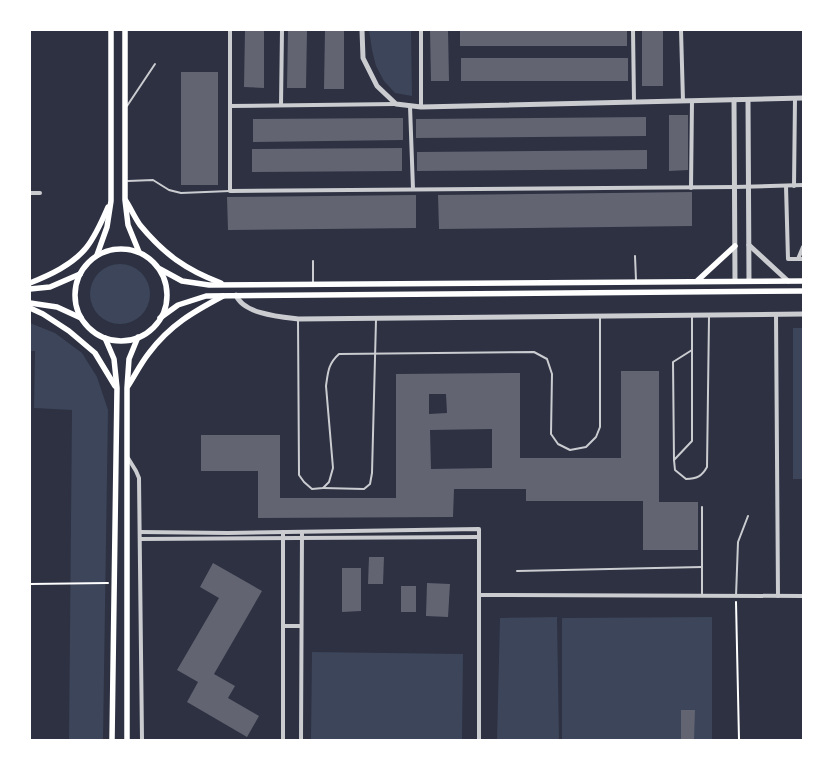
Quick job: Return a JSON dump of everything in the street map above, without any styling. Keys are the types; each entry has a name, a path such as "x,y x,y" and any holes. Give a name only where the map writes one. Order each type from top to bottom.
{"main road":[{"path":"97,255 107,227 111,201 111,30"},
{"path":"126,30 125,200 128,225 139,252"},
{"path":"125,200 139,224 159,246 179,263 200,275 225,285"},
{"path":"30,283 67,265 86,248 99,227 111,201"},
{"path":"697,282 735,246"},
{"path":"803,281 209,285 182,281 160,270 145,255 130,249 109,250 97,255 86,265 80,274 75,289 76,303 81,318 86,325 105,338 115,340 138,337 149,331 160,318 178,306 206,296 803,292"},
{"path":"160,270 166,287 166,300 160,318"},
{"path":"30,289 50,287 80,274"},
{"path":"127,388 148,353 173,326 196,310 224,295"},
{"path":"30,303 58,307 81,318"},
{"path":"30,308 56,322 95,352 116,388"},
{"path":"127,740 127,388 129,358 138,337"},
{"path":"105,338 114,358 116,388 112,740"}],"street":[{"path":"230,30 230,191 735,188 803,185"},
{"path":"281,105 282,30"},
{"path":"362,30 363,58 377,86 396,104"},
{"path":"421,30 421,107"},
{"path":"633,30 634,102"},
{"path":"681,30 684,101"},
{"path":"794,186 795,98"},
{"path":"230,106 396,104 421,107 803,98"},
{"path":"734,100 735,281"},
{"path":"748,100 749,281"},
{"path":"691,188 692,101"},
{"path":"410,106 413,189"},
{"path":"786,186 788,259 803,259"},
{"path":"30,193 40,193"},
{"path":"748,245 788,281"},
{"path":"798,259 803,247"},
{"path":"236,295 240,303 260,312 298,319 803,314"},
{"path":"776,314 778,596"},
{"path":"127,456 139,478 142,740"},
{"path":"140,532 479,529 479,740"},
{"path":"283,532 283,740"},
{"path":"301,740 302,532"},
{"path":"140,539 480,537"},
{"path":"480,595 803,596"},
{"path":"283,626 301,626"}],"lane":[{"path":"125,108 155,64"},
{"path":"125,181 153,180 169,190 181,193 230,191"},
{"path":"635,256 636,282"},
{"path":"313,261 313,284"},
{"path":"674,460 692,441 692,315"},
{"path":"692,350 673,362 675,470 686,479 695,479 703,474 707,467 709,315"},
{"path":"323,488 329,482 333,468 326,386 332,360 339,354 534,352 546,359 552,374 551,434 558,444 570,450 586,447 596,437 600,427 600,316"},
{"path":"298,319 299,474 312,489 364,489 370,484 372,474 376,318"},
{"path":"702,507 702,596"},
{"path":"736,596 738,542 748,516"},
{"path":"517,571 702,567"}],"path":[{"path":"30,584 114,583"},
{"path":"736,596 739,740"}],"shaded area":[{"path":"369,30 411,30 412,96 395,93 384,81 376,66"},
{"path":"114,264 126,264 137,269 145,277 150,288 148,306 137,319 126,324 114,324 103,319 95,311 90,300 90,288 95,277 103,269"},
{"path":"30,323 55,333 82,353 97,377 108,410 103,740 69,740 72,410 34,408 35,351 30,351"},
{"path":"793,328 803,328 803,479 793,479"},
{"path":"557,617 559,740 497,740 500,618"},
{"path":"712,617 712,740 562,740 562,618"},
{"path":"312,652 463,654 462,740 311,740"}],"building":[{"path":"245,30 264,30 264,88 244,87"},
{"path":"288,30 307,30 306,88 287,88"},
{"path":"325,30 344,30 344,89 324,89"},
{"path":"430,30 448,30 449,81 431,81"},
{"path":"460,30 627,30 627,46 460,46"},
{"path":"642,30 663,30 663,86 642,86"},
{"path":"461,58 628,58 628,81 461,81"},
{"path":"181,72 218,72 218,185 181,185"},
{"path":"669,115 688,115 688,170 669,171"},
{"path":"646,117 646,136 416,138 416,119"},
{"path":"403,118 403,140 253,142 253,119"},
{"path":"402,148 402,171 252,172 252,149"},
{"path":"647,150 647,169 417,171 417,152"},
{"path":"692,192 692,226 439,229 438,195"},
{"path":"416,195 416,228 228,230 227,197"},
{"path":"621,371 659,371 659,502 698,502 698,550 643,550 643,501 526,501 526,489 454,489 453,517 258,518 258,471 201,471 201,435 280,435 280,498 396,498 396,374 520,373 520,458 621,458","holes":["429,394 446,394 447,413 429,414","492,429 492,468 431,469 430,430"]},
{"path":"369,557 384,557 383,584 368,584"},
{"path":"213,563 262,591 214,674 235,686 228,698 259,716 247,737 187,702 198,682 177,670 219,598 200,587"},
{"path":"342,568 361,568 361,611 342,612"},
{"path":"427,583 450,584 448,617 426,616"},
{"path":"401,586 416,586 416,612 401,612"},
{"path":"681,710 695,710 694,740 681,740"}]}
